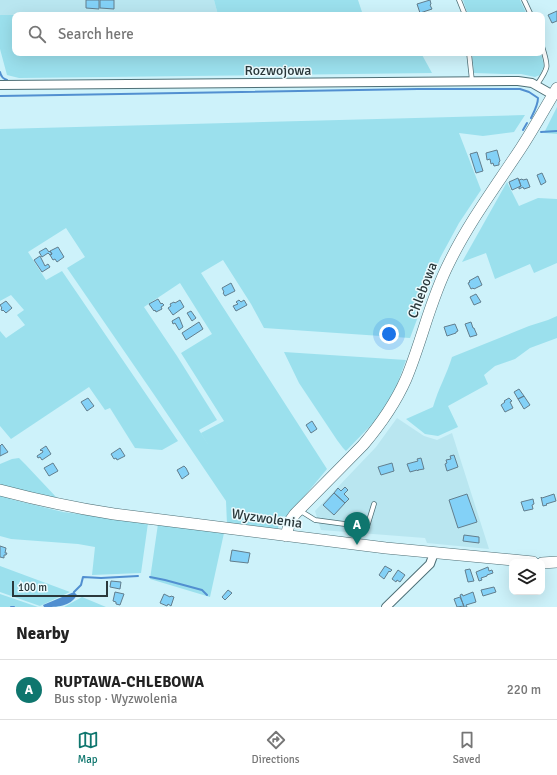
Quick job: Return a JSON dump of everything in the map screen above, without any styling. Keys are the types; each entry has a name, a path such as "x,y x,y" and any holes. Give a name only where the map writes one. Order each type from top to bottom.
{"street":[{"name":"Rozwojowa","path":"0,85 518,81 532,83 536,86 555,92"},
{"name":"Chlebowa","path":"286,536 290,521 299,510 363,445 386,416 406,379 433,300 452,258 472,222 555,92"},
{"name":"Wyzwolenia","path":"0,490 44,501 114,514 434,554 509,560"},
{"path":"386,607 430,564 434,554"},
{"path":"545,563 557,562"}],"lane":[{"path":"459,0 463,12"},
{"path":"524,0 530,12"},
{"path":"469,56 472,81"},
{"path":"536,86 546,70 547,64 545,56"},
{"path":"299,510 315,520 367,527 374,504"}],"shaded area":[{"path":"0,0 214,0 217,12 12,12 12,15 0,15"},
{"path":"214,0 358,0 362,12 217,12"},
{"path":"463,0 520,0 526,12 467,12"},
{"path":"0,15 12,15 12,56 423,56 432,73 19,78 7,75 0,49"},
{"path":"472,56 542,56 544,66 540,75 535,77 521,74 474,73"},
{"path":"557,107 557,134 544,133"},
{"path":"525,115 514,132 483,136 459,133 481,190 459,223 440,258 410,338 264,328 251,304 223,260 201,273 327,469 287,517 283,516 277,530 227,524 226,501 67,268 85,257 66,228 28,252 46,280 62,271 178,441 162,450 135,448 110,408 105,410 89,387 11,439 0,426 0,331 6,338 25,325 17,315 24,310 11,295 0,301 0,129","holes":["180,283 212,334 181,353 224,421 201,433 209,446 199,430 217,420 144,307"]},
{"path":"507,182 519,206 538,198 557,199 557,263 534,273 530,264 495,279 486,253 462,262"},
{"path":"557,316 557,338 530,348 515,359 495,366 484,375 488,384 448,406 458,427 438,436 425,434 406,419 433,407 452,357"},
{"path":"284,352 406,360 394,393 376,420 346,451 299,383"},
{"path":"397,418 424,436 437,440 452,433 489,549 427,543 425,538 321,530 315,511 376,447"},
{"path":"19,458 57,498 0,487 0,464"},
{"path":"0,494 10,497 10,499 63,512 148,523 141,573 92,575 95,547 78,544 11,539 0,536"},
{"path":"158,524 224,533 210,597 150,579"},
{"path":"0,566 70,592 40,606 0,592"},
{"path":"0,594 38,607 0,607"},
{"path":"82,597 106,607 64,607"}],"water":[{"path":"74,592 77,595 74,599 63,606 44,607 43,605"}],"building":[{"path":"86,0 99,0 99,9 86,8"},
{"path":"100,0 114,0 114,9 100,8"},
{"path":"430,0 432,9 420,12 417,4"},
{"path":"557,11 557,21 552,23 548,15"},
{"path":"497,150 500,161 499,165 494,166 493,163 491,164 490,159 487,160 486,153"},
{"path":"477,152 483,171 476,173 470,154"},
{"path":"542,173 546,182 541,185 537,175"},
{"path":"518,178 521,186 512,190 509,182"},
{"path":"527,179 530,187 524,189 523,187 519,189 521,186 519,180"},
{"path":"58,247 64,257 57,262 55,259 53,260 50,255 52,254 50,251"},
{"path":"46,248 52,254 50,255 48,253 42,257 39,252"},
{"path":"40,256 45,266 48,264 50,267 42,272 34,260"},
{"path":"478,276 482,285 471,289 468,283 470,282 469,281"},
{"path":"231,283 235,291 225,296 222,288"},
{"path":"476,294 481,302 474,305 470,297"},
{"path":"158,299 161,304 162,303 164,305 161,307 162,309 156,312 149,304"},
{"path":"180,300 184,307 173,315 168,308 171,306 170,304"},
{"path":"239,300 241,302 244,300 247,305 236,311 233,306 238,304 236,302"},
{"path":"6,301 12,308 6,313 3,310 2,311 0,305"},
{"path":"191,311 196,318 192,321 187,313"},
{"path":"179,317 183,327 179,330 172,321"},
{"path":"199,322 203,329 186,340 182,333"},
{"path":"471,322 477,335 470,337 465,324"},
{"path":"455,324 458,331 447,336 444,327"},
{"path":"519,389 524,396 518,399 514,392"},
{"path":"524,396 530,405 524,409 518,399"},
{"path":"88,398 94,406 87,411 81,402"},
{"path":"509,398 512,401 510,402 513,408 505,412 501,405"},
{"path":"312,421 317,429 311,433 306,425"},
{"path":"2,444 8,452 0,456 0,446"},
{"path":"46,446 51,454 42,460 37,456 43,452 40,450"},
{"path":"120,448 125,456 117,460 116,458 114,459 111,454"},
{"path":"454,455 458,467 447,471 445,464 447,463 446,460 451,459 450,456"},
{"path":"421,458 424,469 410,472 407,464 418,461 417,459"},
{"path":"53,463 58,471 49,476 44,468"},
{"path":"392,463 394,471 381,475 378,467"},
{"path":"184,466 189,474 182,479 177,470"},
{"path":"345,487 348,490 344,494 349,499 345,503 334,493 338,488 341,491"},
{"path":"334,493 345,503 334,515 323,505"},
{"path":"467,494 477,522 458,528 449,500"},
{"path":"554,494 556,501 543,506 541,497"},
{"path":"533,499 533,509 524,511 521,502"},
{"path":"464,535 479,537 479,543 463,541"},
{"path":"0,546 6,548 5,553 7,553 4,555 4,558 0,557"},
{"path":"232,550 250,553 248,563 230,561"},
{"path":"385,566 392,570 390,572 389,571 384,579 379,575"},
{"path":"488,567 489,571 492,570 493,573 481,578 482,580 479,581 476,572"},
{"path":"470,569 474,581 468,582 465,570"},
{"path":"398,570 405,575 400,582 397,580 396,582 392,579"},
{"path":"111,581 121,582 120,589 110,587"},
{"path":"494,587 496,592 483,596 481,590"},
{"path":"228,590 232,593 225,600 222,597"},
{"path":"115,592 124,594 120,605 113,601"},
{"path":"473,592 476,602 464,607 460,595 462,594 463,596"},
{"path":"164,594 174,597 171,606 160,603"},
{"path":"460,597 464,606 457,607 454,599"}],"waterway":[{"path":"0,72 2,78 7,80"},
{"path":"0,96 418,89 520,89 529,92 538,98 537,106 531,118"},
{"path":"523,130 527,123"},
{"path":"541,132 557,131"},
{"path":"74,592 81,585 83,577 101,578 138,576"},
{"path":"150,577 202,590 207,595"}],"place":[{"name":"RUPTAWA-CHLEBOWA","path":"357,545"}]}
